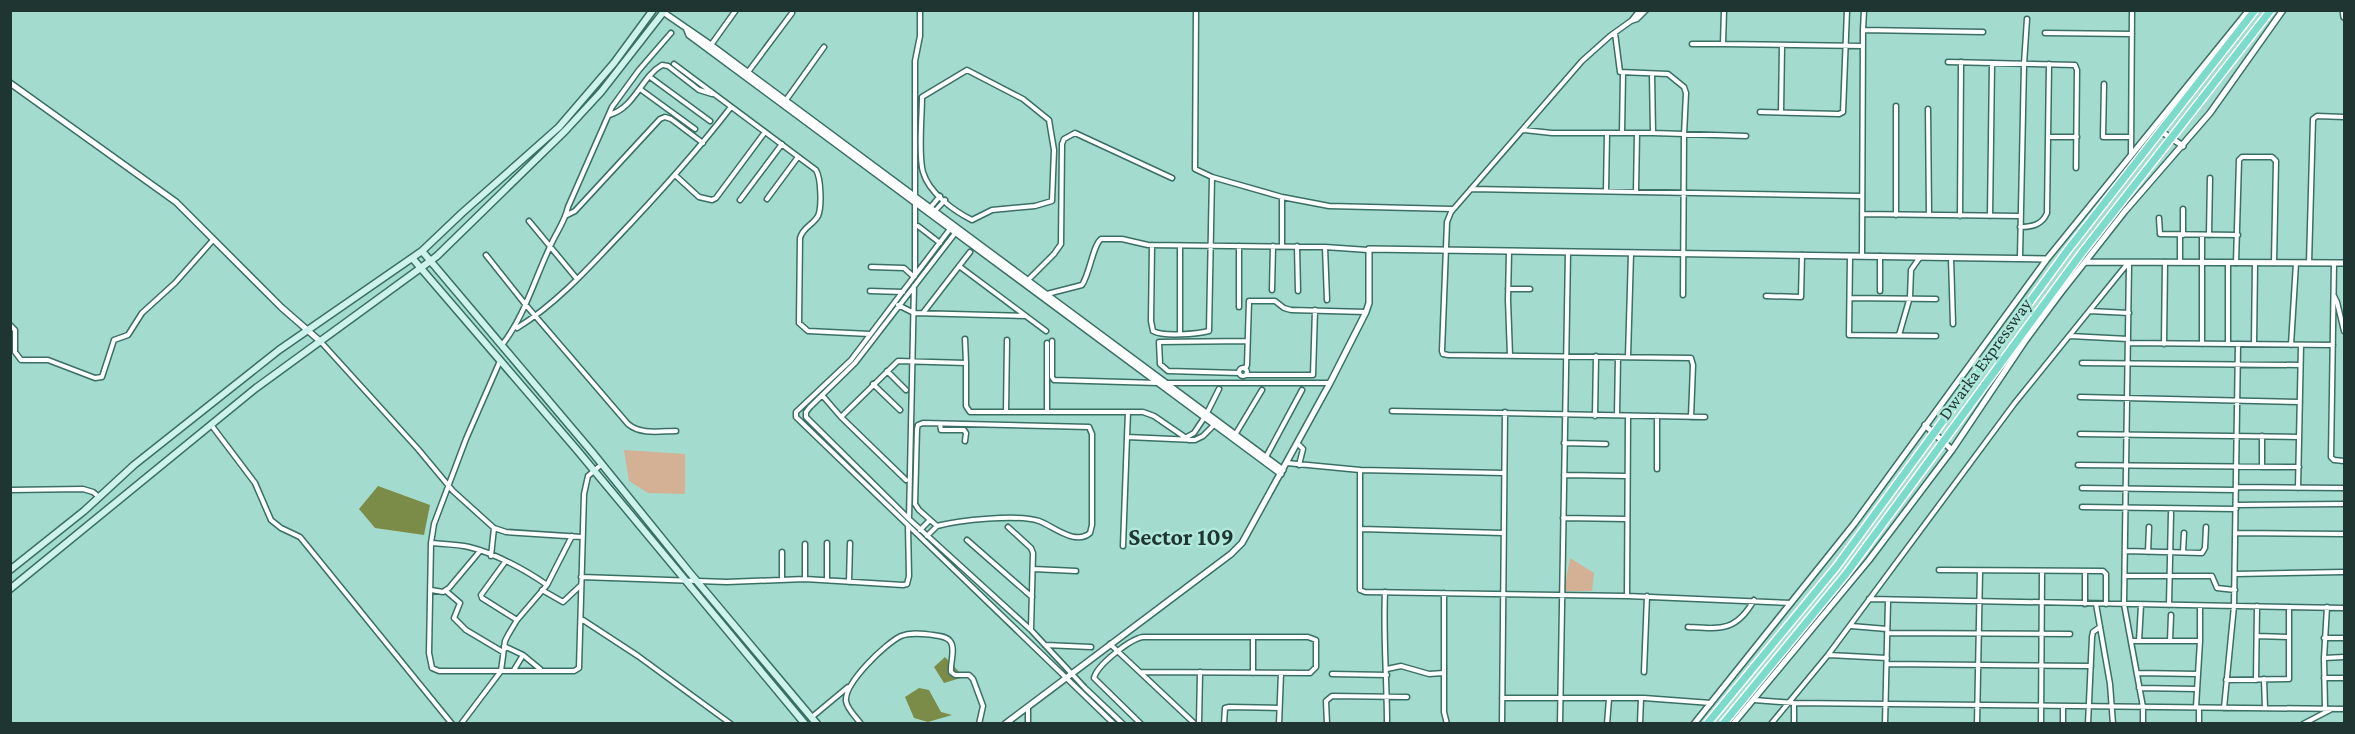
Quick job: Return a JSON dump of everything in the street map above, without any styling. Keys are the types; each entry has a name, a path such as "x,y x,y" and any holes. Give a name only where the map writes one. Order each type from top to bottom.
{"highway":[{"name":"Dwarka Expressway","path":"1707,723 1837,566 2067,251 2255,10"},
{"name":"Dwarka Expressway","path":"1723,723 1846,574 2081,254 2271,10"}],"main road":[{"path":"10,570 100,497 143,458 307,330 413,259 559,127 614,63 653,10"},
{"path":"10,589 256,388 430,261 565,131 601,92 664,11"},
{"path":"422,251 817,723"},
{"path":"413,259 806,723"}],"street":[{"path":"711,45 736,10"},
{"path":"915,277 915,61 920,36 920,10"},
{"path":"1196,10 1194,166 1199,172 1282,196 1336,207 1453,209"},
{"path":"1640,10 1631,21 1575,68 1453,209 1447,222 1443,354 1691,358 1693,365 1691,417"},
{"path":"1631,21 1637,19 1646,10"},
{"path":"1723,44 1724,10"},
{"path":"1760,112 1839,114 1843,112 1847,10"},
{"path":"1862,255 1864,10"},
{"path":"2131,156 2132,10"},
{"path":"1694,723 1854,524 2047,259 2249,10"},
{"path":"1733,723 1869,560 1952,450 2025,341 2125,211 2211,113 2283,10"},
{"path":"2343,10 2344,17"},
{"path":"664,11 687,30 689,35 932,210 1282,472"},
{"path":"748,72 792,13"},
{"path":"2019,258 2027,19"},
{"path":"687,30 692,30 950,228 1047,294 1155,374 1162,382"},
{"path":"1863,30 1983,32"},
{"path":"502,345 515,328 550,246 567,215 568,207 608,115 619,96 671,33"},
{"path":"1615,33 1618,66 1623,73 1622,133"},
{"path":"2045,33 2132,34"},
{"path":"1692,44 1863,46"},
{"path":"1781,112 1782,45"},
{"path":"786,100 824,47"},
{"path":"1948,62 2074,64 2077,67 2076,168"},
{"path":"1960,216 1961,62"},
{"path":"1990,216 1992,63"},
{"path":"674,64 813,166 819,174 819,215 803,230 800,238 799,323 808,332 871,334"},
{"path":"2020,227 2034,226 2048,213 2049,64"},
{"path":"608,115 620,111 658,67 666,65 699,90 716,95"},
{"path":"968,70 1023,99 1049,120 1054,150 1052,201 1035,206 992,210 972,220 958,213 945,200 929,186 922,171 922,97 968,70"},
{"path":"1623,73 1668,74 1685,90 1687,101 1684,135 1683,295"},
{"path":"1652,74 1653,133"},
{"path":"650,77 710,121"},
{"path":"10,83 153,183 176,202 321,342 448,484 494,528 506,532 582,537"},
{"path":"2104,84 2103,137 2131,137"},
{"path":"640,89 695,129"},
{"path":"1896,106 1898,138 1896,215"},
{"path":"515,328 536,316 577,279 675,175 731,107"},
{"path":"1928,109 1929,215"},
{"path":"2309,263 2313,119 2317,116 2344,117"},
{"path":"567,215 574,211 660,119 665,117 671,119 703,143"},
{"path":"2155,127 2183,146"},
{"path":"1522,130 1546,133 1746,136"},
{"path":"675,175 699,197 712,200 716,198 765,132"},
{"path":"1606,191 1607,133"},
{"path":"1636,192 1637,133"},
{"path":"1027,282 1054,255 1061,244 1062,144 1064,139 1075,134 1172,178"},
{"path":"2049,137 2077,137"},
{"path":"740,200 782,144"},
{"path":"767,199 798,157"},
{"path":"2236,263 2240,159 2273,158 2276,161 2274,263"},
{"path":"1152,245 1152,328 1155,333 1206,332 1210,329 1212,177"},
{"path":"2209,235 2210,178"},
{"path":"1471,189 1862,196"},
{"path":"932,210 940,196"},
{"path":"1282,196 1282,246"},
{"path":"932,210 945,200"},
{"path":"2180,262 2183,209"},
{"path":"1862,214 2020,216"},
{"path":"2159,218 2160,233 2238,235"},
{"path":"529,221 577,279"},
{"path":"918,226 940,243"},
{"path":"919,531 908,526 796,417 796,412 851,360 950,228"},
{"path":"956,232 855,363 806,412 809,420 919,531 1031,630 1085,688 1123,723"},
{"path":"2202,235 2202,344"},
{"path":"1047,294 1082,285 1090,272 1096,245 1101,239 1122,239 1152,245 1297,246 1368,250 2047,259"},
{"path":"10,325 15,330 15,352 21,360 48,360 95,378 102,377 114,340 128,335 142,313 176,283 213,240"},
{"path":"1180,246 1180,334"},
{"path":"1239,246 1239,307"},
{"path":"1272,290 1273,246"},
{"path":"1297,246 1298,291"},
{"path":"1325,247 1327,300"},
{"path":"1005,723 1238,548 1287,463 1366,312 1369,303 1368,250"},
{"path":"1509,251 1510,356"},
{"path":"915,252 926,262"},
{"path":"923,314 970,252"},
{"path":"1560,723 1568,252"},
{"path":"1628,357 1631,253"},
{"path":"486,255 628,424 633,428 648,432 676,431"},
{"path":"1766,296 1801,297 1802,255"},
{"path":"1850,256 1849,335 1936,336"},
{"path":"1880,256 1880,291"},
{"path":"1899,335 1909,299 1911,272 1921,257"},
{"path":"1952,257 1953,324"},
{"path":"2086,262 2344,263"},
{"path":"1770,723 1828,655 2014,404 2129,262"},
{"path":"2129,262 2124,604 2143,707 2143,723"},
{"path":"2164,344 2165,262"},
{"path":"2228,263 2228,344"},
{"path":"2254,345 2255,263"},
{"path":"2291,345 2296,263"},
{"path":"2334,263 2331,457 2332,460 2344,461"},
{"path":"960,266 1046,331"},
{"path":"871,267 904,268 915,277"},
{"path":"581,577 695,579 727,582 805,579 907,584 909,576 908,526 914,286"},
{"path":"1508,289 1530,289"},
{"path":"870,291 903,292"},
{"path":"2333,295 2344,331"},
{"path":"1850,298 1936,299"},
{"path":"2337,302 2344,300"},
{"path":"1246,375 1249,301 1275,301 1291,310 1366,312"},
{"path":"898,305 914,314 1026,315"},
{"path":"1160,367 1168,371 1239,373 1243,376 1313,375 1315,309"},
{"path":"2089,311 2129,313"},
{"path":"2069,336 2164,344 2333,345"},
{"path":"965,339 967,410 975,413 1128,412 1154,416 1187,439"},
{"path":"1006,412 1007,340"},
{"path":"1155,374 1160,367 1161,340 1247,341"},
{"path":"1047,411 1050,342 1054,380 1330,383"},
{"path":"2224,708 2235,590 2238,344"},
{"path":"2298,488 2301,345"},
{"path":"1595,416 1596,356"},
{"path":"1617,415 1618,357"},
{"path":"500,360 448,484 434,524 431,543 429,653 432,668 439,671 540,669 574,671 579,668 584,494 588,477 602,464"},
{"path":"841,417 895,362 966,363"},
{"path":"2082,363 2300,365"},
{"path":"1239,373 1240,370 1245,369"},
{"path":"887,371 906,390"},
{"path":"1162,382 1168,371"},
{"path":"873,384 900,410"},
{"path":"1187,439 1194,433 1219,389"},
{"path":"1235,435 1262,390"},
{"path":"1266,458 1302,390"},
{"path":"822,395 841,417 906,480"},
{"path":"2080,397 2300,402"},
{"path":"1392,411 1705,417"},
{"path":"1123,546 1128,412"},
{"path":"1502,723 1502,533 1505,412"},
{"path":"1205,415 1214,426 1282,472"},
{"path":"1627,596 1628,416"},
{"path":"1657,416 1657,469"},
{"path":"926,537 937,526 988,519 1041,522 1059,532 1083,537 1090,533 1092,525 1092,434 1089,427 923,423 918,425 915,504 937,526"},
{"path":"940,424 941,430 964,430 965,441"},
{"path":"1925,425 1952,450"},
{"path":"212,426 255,483 267,514 275,524 295,533 303,540 452,723"},
{"path":"1127,437 1187,439 1203,436 1214,426"},
{"path":"2080,434 2299,437"},
{"path":"2262,436 2262,466"},
{"path":"1564,443 1606,444"},
{"path":"1297,444 1303,449 1299,465"},
{"path":"1287,463 1360,470 1504,473"},
{"path":"2078,465 2299,467"},
{"path":"1360,470 1359,587 1365,592 1647,596 1792,603"},
{"path":"1563,475 1628,476"},
{"path":"2082,489 2344,488"},
{"path":"10,490 83,489 100,497"},
{"path":"2082,507 2344,504"},
{"path":"2169,605 2171,513"},
{"path":"1563,518 1627,519"},
{"path":"919,531 930,520"},
{"path":"1008,526 1031,548 1034,569 1031,630"},
{"path":"2148,552 2149,527"},
{"path":"2125,551 2204,551 2206,527"},
{"path":"491,556 494,528"},
{"path":"1361,529 1502,533"},
{"path":"2183,552 2184,533"},
{"path":"2235,533 2344,534"},
{"path":"461,723 501,670 504,646 517,620 547,585 572,536"},
{"path":"926,537 1114,723"},
{"path":"967,540 1032,597"},
{"path":"431,543 480,551 547,585"},
{"path":"826,580 827,543"},
{"path":"849,582 850,543"},
{"path":"804,544 805,579"},
{"path":"446,591 480,551"},
{"path":"782,552 782,579"},
{"path":"505,562 481,595 482,598 517,620"},
{"path":"1034,569 1076,571"},
{"path":"1938,570 2103,572 2106,574 2106,604"},
{"path":"1977,723 1980,571"},
{"path":"2041,723 2042,571"},
{"path":"2085,571 2085,604"},
{"path":"2235,574 2344,572"},
{"path":"2125,576 2211,576 2217,588 2235,590"},
{"path":"542,590 563,602 581,585"},
{"path":"431,590 446,591 460,603 454,618 465,630 503,652"},
{"path":"1385,592 1384,653 1387,672 1387,723"},
{"path":"1444,593 1444,712 1447,723"},
{"path":"1644,672 1647,596"},
{"path":"1869,599 2344,608"},
{"path":"1688,627 1726,628 1743,616 1754,600"},
{"path":"1885,723 1888,601"},
{"path":"2096,604 2113,723"},
{"path":"2139,641 2141,605"},
{"path":"2199,723 2197,689 2200,606"},
{"path":"2256,680 2257,606"},
{"path":"2226,680 2289,679 2289,607"},
{"path":"2325,709 2326,607"},
{"path":"2170,641 2171,615"},
{"path":"582,620 638,656 731,723"},
{"path":"1850,626 1887,631 2070,634"},
{"path":"2088,723 2092,638 2093,632 2100,627"},
{"path":"861,723 846,704 846,698 855,677 900,636 918,633 944,636 952,644 951,672 955,675 969,675 973,679 983,706 979,723"},
{"path":"2257,636 2289,637"},
{"path":"1140,672 1281,673 1313,671 1316,667 1316,640 1308,637 1143,637 1133,639 1098,670 1094,678 1141,723"},
{"path":"1253,637 1253,673"},
{"path":"2325,638 2344,638"},
{"path":"2132,640 2200,641"},
{"path":"1110,644 1197,723"},
{"path":"1044,645 1091,647"},
{"path":"504,646 523,655 540,669"},
{"path":"514,670 523,655"},
{"path":"1828,655 1887,658"},
{"path":"2324,658 2344,657"},
{"path":"1887,664 2091,666"},
{"path":"1332,674 1387,672 1394,666 1406,666 1429,674 1444,673"},
{"path":"1197,723 1200,672"},
{"path":"2137,672 2198,674"},
{"path":"1279,723 1281,673"},
{"path":"2324,678 2344,678"},
{"path":"2264,680 2265,708"},
{"path":"812,717 850,686"},
{"path":"2139,688 2197,689"},
{"path":"1327,723 1326,701 1332,696 1407,697"},
{"path":"1502,698 1641,698 1712,703"},
{"path":"1640,723 1641,698"},
{"path":"1607,723 1609,699"},
{"path":"1754,700 1786,703 2344,709"},
{"path":"1794,703 1794,723"},
{"path":"2063,706 2063,723"},
{"path":"1028,707 1028,723"},
{"path":"1224,723 1225,708 1279,708"},
{"path":"2303,723 2332,709"}],"shaded area":[{"path":"624,450 685,454 685,494 648,493 629,481"},
{"path":"378,486 430,505 424,535 375,528 359,509"},
{"path":"1570,558 1594,573 1592,591 1564,591"},
{"path":"945,657 964,677 944,683 934,667"},
{"path":"919,688 929,690 941,712 952,715 928,722 914,718 905,697"}],"district":[{"name":"Sector 109","path":"1181,536"}]}
